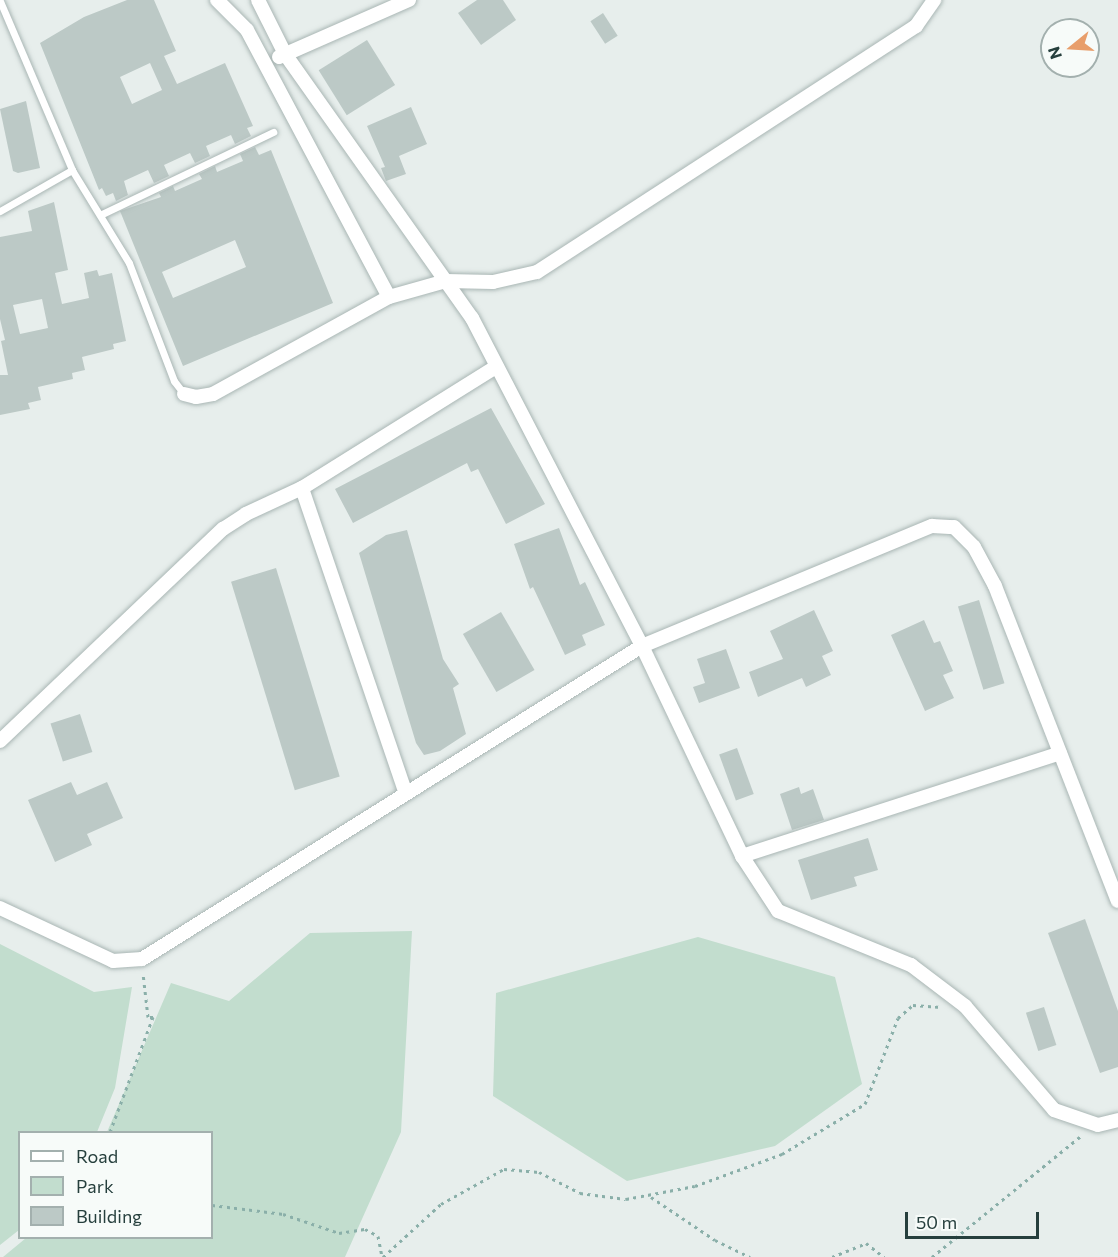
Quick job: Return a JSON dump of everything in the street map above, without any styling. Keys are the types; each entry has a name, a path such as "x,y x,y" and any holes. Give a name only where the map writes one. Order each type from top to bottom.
{"street":[{"path":"217,0 247,30 389,297"},
{"path":"258,0 285,54 472,318 642,646 742,856 778,910 911,965 965,1006 1053,1110 1098,1125 1118,1120"},
{"path":"266,63 409,0"},
{"path":"184,394 196,397 213,394 389,297 446,281 493,282 537,272 916,27 934,0"},
{"path":"0,741 223,529 302,488 496,367"},
{"path":"302,488 405,791"},
{"path":"0,908 113,961 142,959 405,791 642,646 932,526 954,527 974,547 994,586 1118,902"},
{"path":"742,856 1060,753"}],"lane":[{"path":"0,1 72,170 102,214 129,263 174,381 184,394"},
{"path":"102,214 273,132"},
{"path":"0,211 72,170"}],"path":[{"path":"110,1131 153,1017 148,1017 142,959"},
{"path":"213,1205 283,1214 339,1233 365,1229 378,1236 383,1256 441,1204 504,1169 539,1172 580,1193 626,1199 650,1197 695,1185 782,1154 814,1137 865,1104 898,1018 914,1005 965,1006"},
{"path":"932,1257 1070,1143 1098,1125"},
{"path":"650,1197 715,1240 750,1257"},
{"path":"832,1257 866,1243 884,1257"}],"green space":[{"path":"412,931 401,1132 345,1257 3,1257 25,1239 213,1239 213,1131 107,1131 171,983 229,1001 310,933"},
{"path":"698,937 835,977 862,1084 775,1146 627,1181 493,1096 496,993"},
{"path":"0,944 94,992 132,987 115,1088 97,1131 18,1131 18,1231 0,1245"}],"building":[{"path":"127,0 154,0 176,51 164,56 177,84 225,63 253,126 247,128 251,136 235,144 231,135 206,146 210,156 195,163 190,153 164,165 169,176 154,183 148,170 124,181 128,195 116,201 113,193 106,196 102,188 99,190 40,43 84,17","holes":["150,63 162,90 132,104 120,77"]},
{"path":"477,0 503,0 516,20 481,45 458,13"},
{"path":"603,13 618,36 605,44 590,21"},
{"path":"367,40 395,85 347,115 319,70"},
{"path":"26,101 40,168 18,173 13,171 0,109"},
{"path":"411,107 427,144 399,156 406,174 386,181 381,168 385,167 367,126"},
{"path":"255,147 259,155 271,150 333,303 183,366 120,211 161,197 159,193 173,186 175,191 202,179 199,174 215,166 217,172 243,161 240,154","holes":["235,240 246,267 173,298 162,272"]},
{"path":"54,202 68,270 55,273 62,304 89,298 84,273 97,270 99,276 112,273 126,341 113,344 114,349 82,357 85,370 72,373 73,379 38,387 41,400 28,403 30,409 0,415 0,375 8,375 1,341 5,340 0,319 0,237 32,231 28,211","holes":["42,299 48,328 20,334 13,305"]},
{"path":"491,408 545,504 506,524 478,469 471,472 467,463 353,523 335,489"},
{"path":"559,528 580,585 585,582 605,625 582,635 586,645 565,655 533,587 530,589 514,544"},
{"path":"407,530 443,659 459,684 453,688 466,734 440,751 424,755 416,743 359,553 386,535"},
{"path":"276,568 340,776 295,790 231,582"},
{"path":"979,600 1004,683 983,690 958,606"},
{"path":"814,610 833,651 822,656 831,675 806,687 802,678 758,697 749,672 783,659 770,631"},
{"path":"501,612 534,670 496,692 463,634"},
{"path":"924,620 934,643 940,641 953,671 943,675 954,698 925,711 891,635"},
{"path":"726,649 740,688 699,703 693,687 705,683 697,659"},
{"path":"80,714 92,752 63,762 51,724"},
{"path":"737,748 754,794 736,801 719,754"},
{"path":"71,782 77,795 107,782 123,818 87,834 92,845 55,862 28,800"},
{"path":"799,787 801,794 813,789 824,820 792,830 780,794"},
{"path":"868,838 878,870 854,877 857,886 811,900 798,860"},
{"path":"1085,919 1118,1011 1118,1067 1100,1073 1048,933"},
{"path":"1044,1007 1056,1045 1038,1051 1026,1013"}]}
